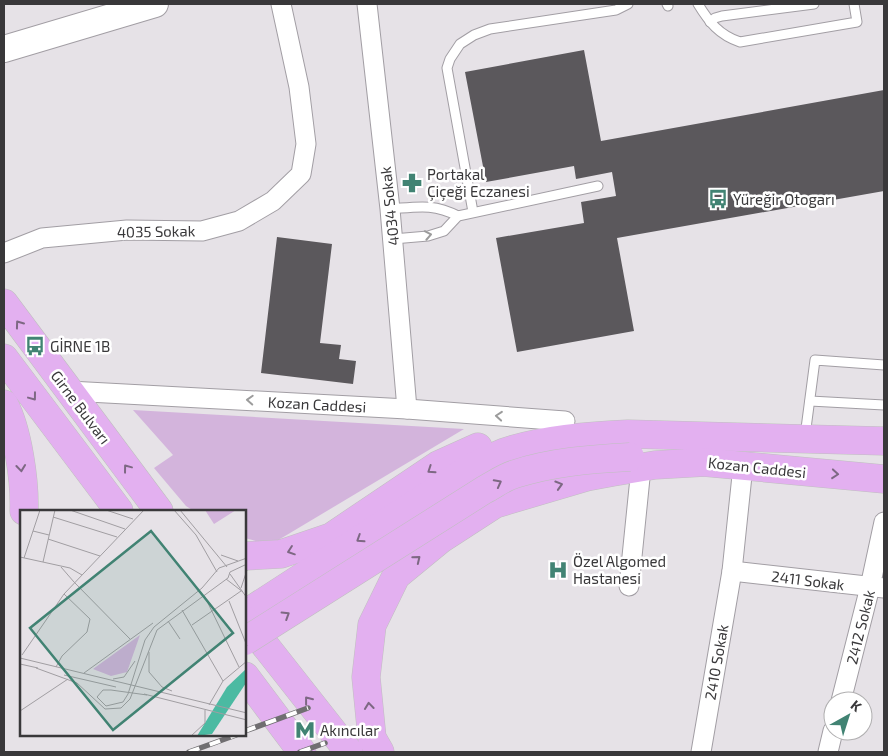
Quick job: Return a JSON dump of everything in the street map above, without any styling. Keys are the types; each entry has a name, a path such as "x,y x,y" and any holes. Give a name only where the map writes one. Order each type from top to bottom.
{"highway":[{"name":"Girne Bulvarı","path":"4,303 159,510"},
{"path":"4,358 118,510"},
{"path":"4,404 19,453 24,510"},
{"path":"246,556 281,554 331,537 438,465 498,438 565,421 627,419 749,439"},
{"path":"246,613 469,469 505,452 556,440 589,436 633,453"},
{"path":"246,641 484,490 514,474 557,464 749,439"},
{"name":"Kozan Caddesi","path":"749,439 884,441"},
{"path":"380,752 372,738 366,677 372,625 396,576 441,539 495,504 586,478 633,453"},
{"name":"Kozan Caddesi","path":"633,453 743,466 884,479"},
{"path":"246,621 349,752"},
{"path":"246,677 302,752"},
{"path":"246,685 280,722"}],"main road":[{"path":"4,49 155,4"}],"street":[{"name":"4035 Sokak","path":"4,253 42,238 127,230 202,231 239,221 273,201 301,174 306,144 299,88 281,4"},
{"name":"4034 Sokak","path":"367,4 390,209 407,409"},
{"name":"Kozan Caddesi","path":"69,391 407,409 565,421"},
{"path":"629,586 633,453"},
{"name":"2410 Sokak","path":"701,752 732,571 743,466"},
{"name":"2412 Sokak","path":"844,691 877,588 884,522"},
{"name":"2411 Sokak","path":"732,571 877,588"}],"lane":[{"path":"474,212 447,68 455,51 466,39 490,28 616,10 628,4"},
{"path":"698,4 710,22 723,35 740,42 856,22 854,4"},
{"path":"710,22 722,16 814,4"},
{"path":"392,239 428,236 444,231 458,216 598,186"},
{"path":"390,209 425,206 444,209 458,216"},
{"path":"805,439 815,360 884,365"},
{"path":"810,401 884,405"}],"shaded area":[{"path":"133,410 464,429 270,545 246,538 246,510 192,510 186,506 154,468 173,455"}],"building":[{"name":"Yüreğir Otogarı","path":"584,50 601,141 884,90 884,191 617,238 634,331 517,352 496,238 584,223 581,202 616,196 612,172 576,179 574,166 486,182 465,72"},
{"path":"277,237 332,244 320,343 341,345 339,359 356,361 353,384 261,373"}],"railway":[{"path":"246,731 308,708"},
{"path":"189,752 233,736"},
{"path":"300,752 325,743"}],"place":[{"name":"Portakal Çiçeği Eczanesi","path":"412,183"},
{"name":"Yüreğir Otogarı","path":"718,199"},
{"name":"GİRNE 1B","path":"35,346"},
{"name":"Özel Algomed Hastanesi","path":"558,570"},
{"name":"Akıncılar","path":"305,730"}]}
